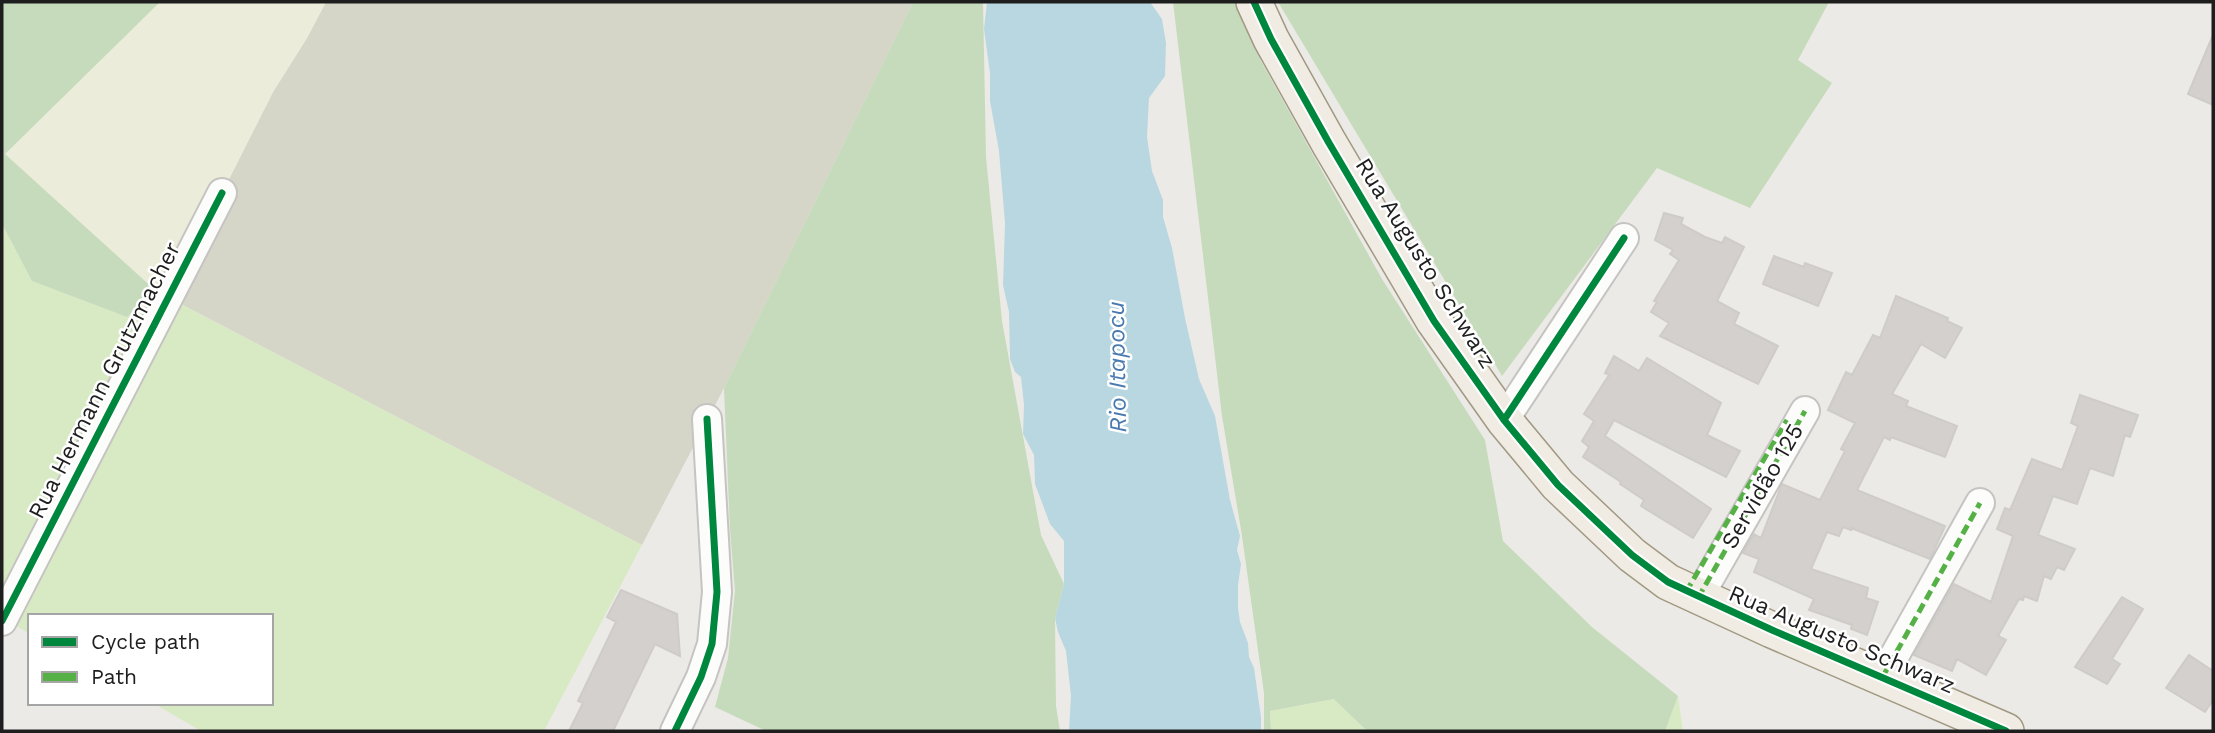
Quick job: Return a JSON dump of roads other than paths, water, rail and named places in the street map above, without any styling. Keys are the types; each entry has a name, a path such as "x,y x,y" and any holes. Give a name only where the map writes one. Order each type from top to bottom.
{"main road":[{"name":"Rua Augusto Schwarz","path":"1254,2 1271,39 1329,143 1434,321 1504,420 1558,485 1649,569 1692,595 2006,731"}],"street":[{"name":"Rua Hermann Grutzmacher","path":"2,621 222,193"},
{"path":"1504,420 1624,238"},
{"name":"Servidão 125","path":"1692,595 1796,416"},
{"path":"675,731 701,677 712,644 717,592 706,419"},
{"path":"1882,678 1980,503"}],"water":[{"name":"Rio Itapocu","path":"987,2 1150,2 1162,19 1166,43 1165,76 1149,98 1147,137 1152,171 1163,200 1163,217 1199,379 1215,416 1230,500 1240,536 1237,550 1241,564 1238,608 1254,668 1261,731 1069,731 1071,696 1066,651 1055,618 1064,584 1064,541 1050,524 1035,484 1034,455 1023,434 1021,377 1015,372 1010,359 1009,312 1003,285 1005,223 984,29"}]}
